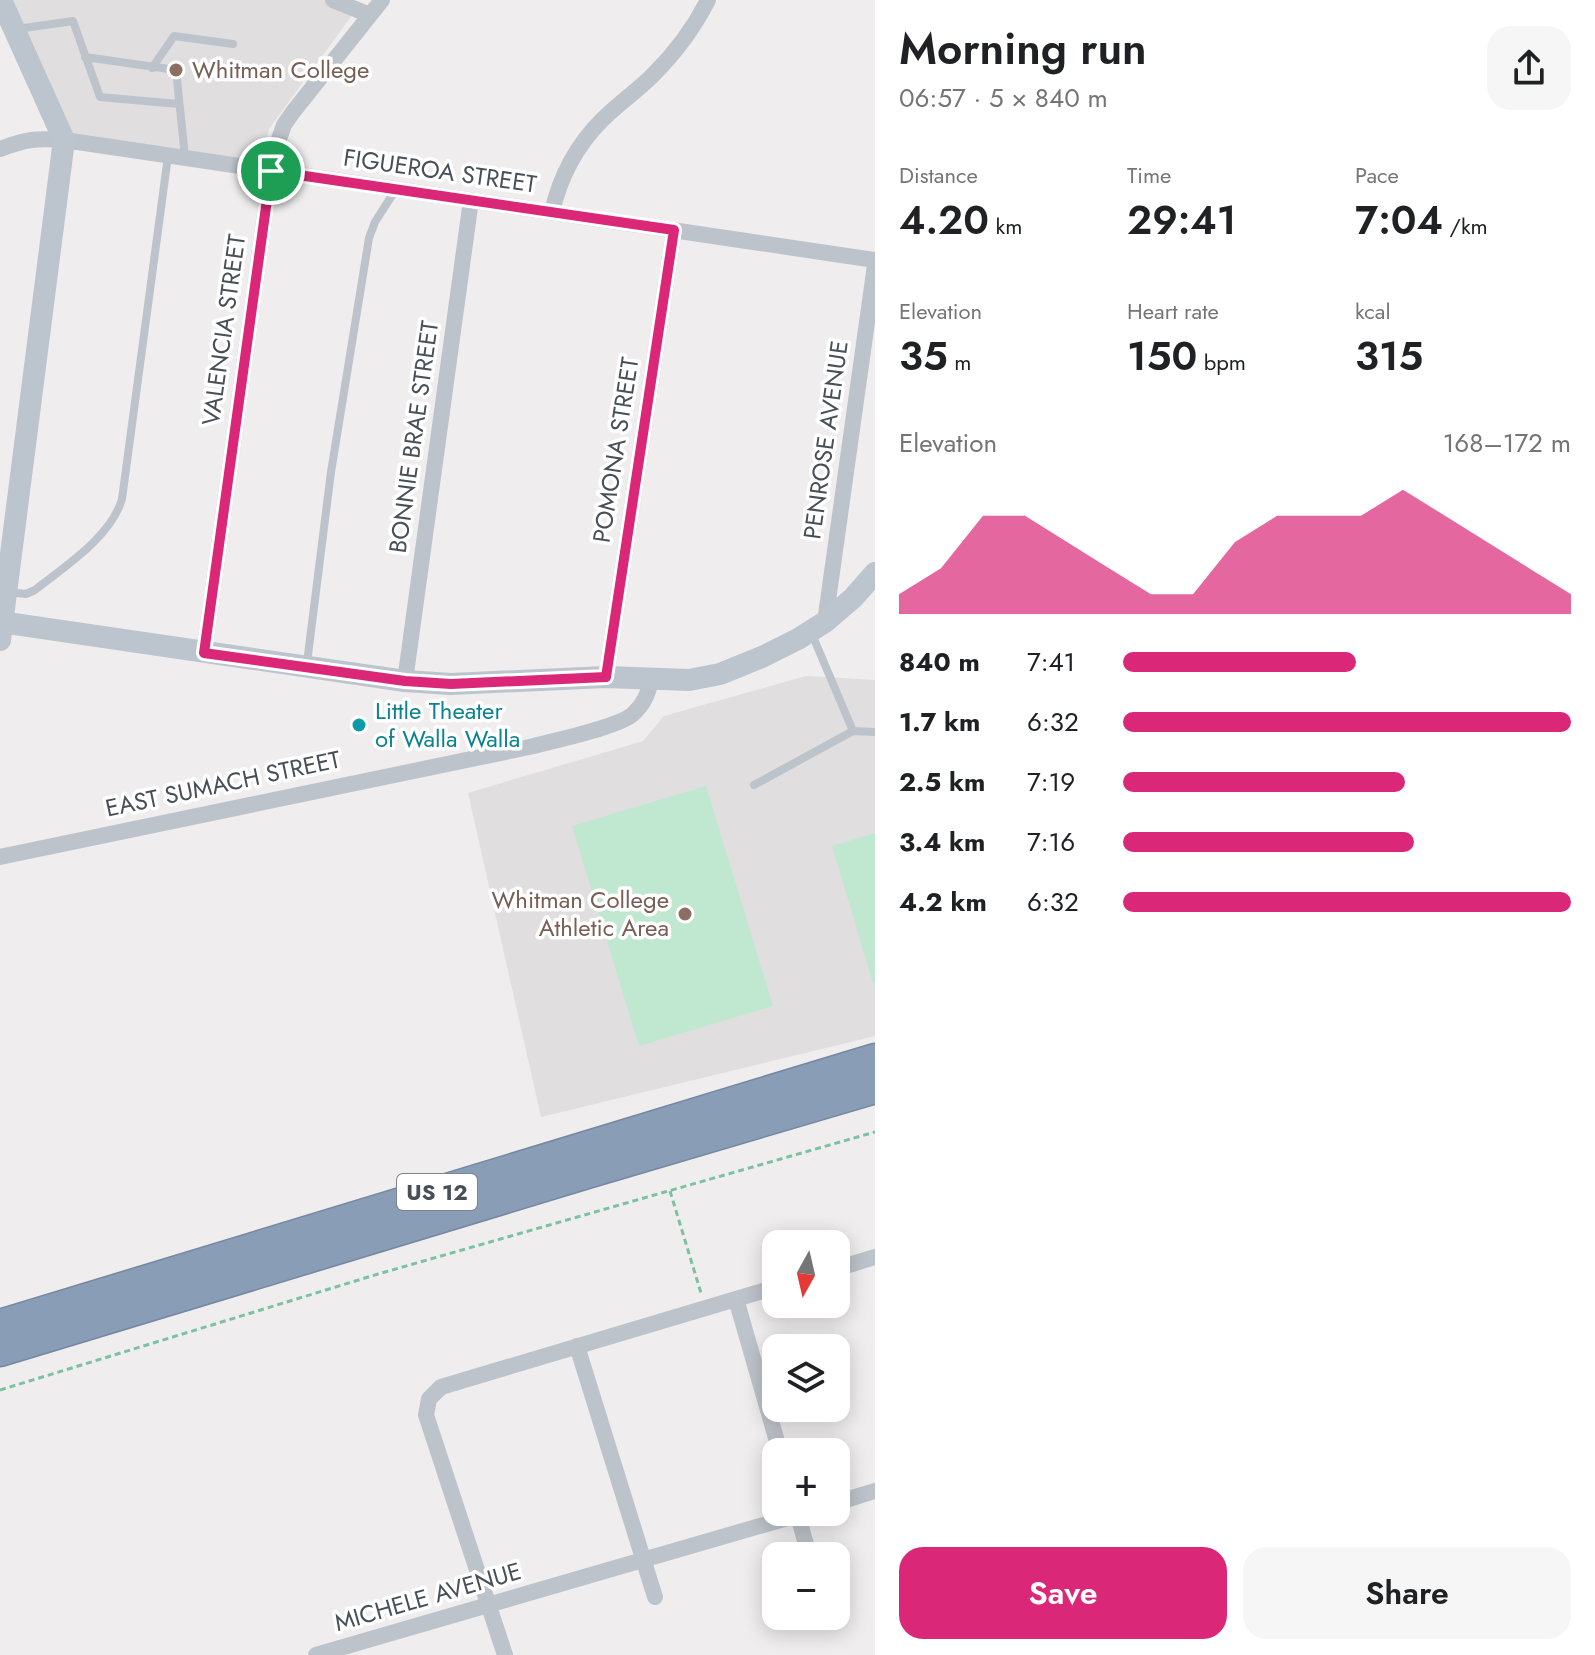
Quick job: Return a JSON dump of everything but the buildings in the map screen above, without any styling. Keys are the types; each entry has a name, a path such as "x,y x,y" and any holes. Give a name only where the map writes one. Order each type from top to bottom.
{"highway":[{"name":"US 12","path":"0,1325 875,1059"},
{"name":"US 12","path":"0,1351 875,1088"},
{"path":"0,1338 105,1304 219,1259"}],"street":[{"path":"1,0 64,140 1,628 405,681 451,684 606,677 689,680 720,674 762,657 818,627 853,598 875,573"},
{"path":"333,0 370,15"},
{"name":"VALENCIA STREET","path":"204,653 277,140 284,125 382,0"},
{"path":"552,212 566,170 585,139 673,54 708,0"},
{"name":"FIGUEROA STREET","path":"0,149 24,140 64,140 875,262"},
{"name":"BONNIE BRAE STREET","path":"405,681 471,200"},
{"name":"POMONA STREET","path":"606,677 674,230"},
{"name":"PENROSE AVENUE","path":"818,627 875,262"},
{"name":"EAST SUMACH STREET","path":"0,857 534,746 630,716 644,701 651,680"},
{"path":"850,1265 875,1257"},
{"path":"505,1655 426,1415 429,1399 441,1387 762,1291"},
{"path":"736,1299 776,1438"},
{"path":"577,1346 655,1597"},
{"path":"850,1499 875,1491"},
{"name":"MICHELE AVENUE","path":"316,1655 762,1524"}],"lane":[{"path":"14,29 73,21 100,97 178,104"},
{"path":"152,68 174,36 233,44"},
{"path":"85,57 176,70 185,158"},
{"path":"8,592 26,594 35,590 104,532 119,511 168,155"},
{"path":"307,668 331,472 369,238 375,222 396,189"},
{"path":"818,627 853,731"},
{"path":"754,785 853,731 875,732"}],"path":[{"path":"0,1390 378,1274 875,1132"},
{"path":"670,1191 705,1308"}],"shaded area":[{"name":"Whitman College","path":"8,0 335,0 355,11 269,129 261,161 70,134"},
{"name":"Whitman College Athletic Area","path":"806,676 875,680 875,1036 541,1117 468,793 643,741 664,716"}],"green space":[{"path":"706,786 773,1006 639,1046 572,826"},
{"path":"875,833 875,982 873,983 832,846"}],"place":[{"name":"Whitman College","path":"176,70"},
{"name":"Little Theater of Walla Walla","path":"359,725"},
{"name":"Whitman College Athletic Area","path":"685,914"}],"route":[{"path":"271,171 674,230 606,677 451,684 405,681 204,653 271,171"}]}
